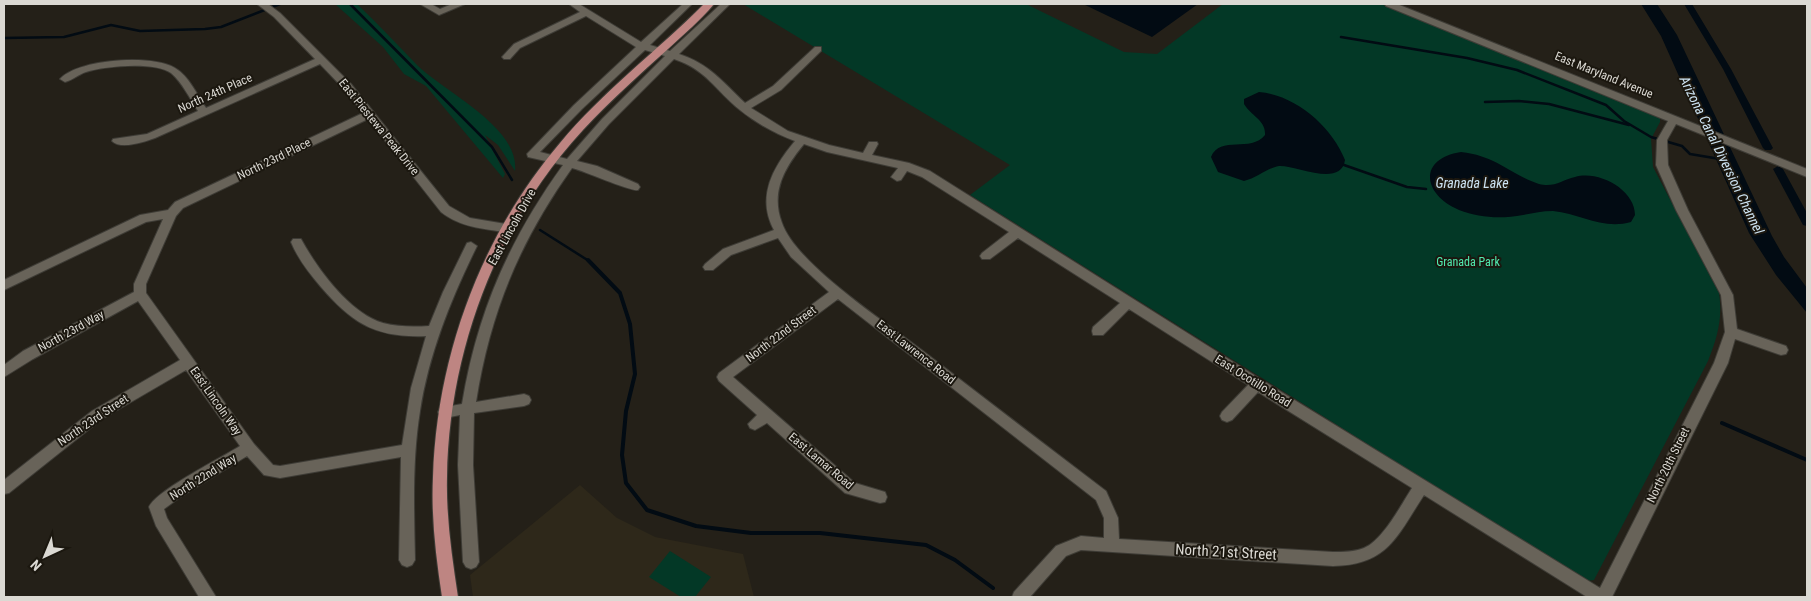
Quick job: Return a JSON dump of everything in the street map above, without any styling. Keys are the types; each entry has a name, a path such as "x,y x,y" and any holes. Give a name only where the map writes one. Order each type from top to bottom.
{"main road":[{"name":"East Lincoln Drive","path":"448,597 440,493 441,445 445,412 462,330 474,294 506,228 552,160 595,113 709,4"}],"street":[{"name":"East Piestewa Peak Drive","path":"262,4 277,15 347,86 452,216 469,222 506,228"},
{"path":"425,4 439,12 460,4"},
{"name":"East Ocotillo Road","path":"573,4 643,47 693,62 704,69 744,108 762,121 801,140 905,166 926,174 1257,384 1602,597"},
{"path":"634,187 615,177 532,154 549,135 688,4"},
{"name":"East Lincoln Drive","path":"472,562 465,462 468,408 478,350 492,300 513,253 538,210 570,163 619,109 726,4"},
{"name":"East Maryland Avenue","path":"1389,4 1807,173"},
{"path":"507,57 517,46 586,13"},
{"path":"744,108 777,88 818,49"},
{"name":"North 24th Place","path":"117,141 137,140 151,136 322,60"},
{"path":"65,79 81,70 99,66 151,64 165,66 174,71 204,112"},
{"name":"North 23rd Place","path":"4,285 144,218 175,209 369,114"},
{"name":"North 20th Street","path":"1602,597 1721,363 1731,332 1727,295 1682,210 1662,166 1662,140 1674,119"},
{"name":"East Lawrence Road","path":"801,140 780,168 773,188 773,210 780,234 804,265 1101,496 1112,518 1112,546"},
{"path":"866,156 873,144"},
{"path":"897,177 905,166"},
{"path":"140,294 140,284 175,209"},
{"path":"986,256 1018,232"},
{"path":"709,267 727,252 780,234"},
{"path":"297,242 302,256 355,315 385,330 432,331"},
{"path":"407,560 409,450 416,401 432,331 471,246"},
{"name":"North 22nd Street","path":"724,377 838,292"},
{"name":"East Lincoln Way","path":"140,294 249,448 269,471 280,472 409,450"},
{"name":"North 23rd Way","path":"4,372 28,355 140,294"},
{"path":"1098,331 1129,302"},
{"path":"1731,332 1781,350"},
{"name":"North 23rd Street","path":"4,488 96,415 188,362"},
{"name":"East Lamar Road","path":"724,377 850,488 880,497"},
{"path":"1227,416 1257,384"},
{"path":"445,412 524,400"},
{"path":"755,424 767,415"},
{"name":"North 22nd Way","path":"208,597 161,522 156,507 174,493 249,448"},
{"name":"North 21st Street","path":"1020,597 1060,551 1081,543 1333,559 1354,558 1370,553 1381,543 1422,487"}],"shaded area":[{"path":"580,485 617,518 655,537 743,554 754,597 473,597 470,575"}],"green space":[{"path":"335,4 357,4 417,65 478,111 505,140 513,155 515,171 498,145 485,135 505,174 503,178 426,86 404,74 383,47"},
{"name":"Granada Park","path":"743,4 1026,4 1124,52 1157,54 1223,4 1381,4 1660,118 1660,122 1651,139 1653,167 1719,293 1720,320 1711,353 1594,580 1586,581 970,195 1010,165"},
{"path":"670,551 711,577 695,597 681,597 649,577"}],"water":[{"path":"1083,4 1198,4 1152,37"},
{"name":"Arizona Canal Diversion Channel","path":"1641,4 1657,4 1677,35 1772,236 1784,257 1807,288 1807,313 1776,275 1749,233 1661,36"},
{"path":"1259,92 1273,94 1286,99 1299,106 1322,125 1339,148 1345,160 1342,168 1335,173 1327,174 1279,166 1244,181 1218,172 1211,157 1215,150 1228,145 1252,143 1265,135 1261,122 1244,104 1244,99"},
{"name":"Granada Lake","path":"1461,152 1484,157 1529,180 1544,185 1584,176 1605,179 1622,190 1629,198 1635,215 1631,222 1611,224 1553,211 1499,217 1475,215 1459,210 1438,196 1432,187 1430,178 1432,169 1437,162 1447,156"}],"waterway":[{"path":"4,38 64,37 111,25 140,31 205,29 221,27 280,4"},
{"path":"350,4 492,147 512,180"},
{"path":"1688,4 1727,69 1768,148"},
{"name":"Arizona Canal Diversion Channel","path":"1341,37 1467,58 1517,70 1606,105 1624,121 1651,137 1682,146 1690,154 1720,159"},
{"path":"1485,102 1519,101 1549,104 1629,125"},
{"path":"1344,165 1407,187 1426,189"},
{"path":"1778,169 1807,222"},
{"path":"540,230 589,261"},
{"path":"589,261 620,293 630,324 635,374 626,411 622,455 626,483 647,510 696,526 751,533 820,533 926,545 955,560 993,588"},
{"path":"1722,423 1807,460"}]}
